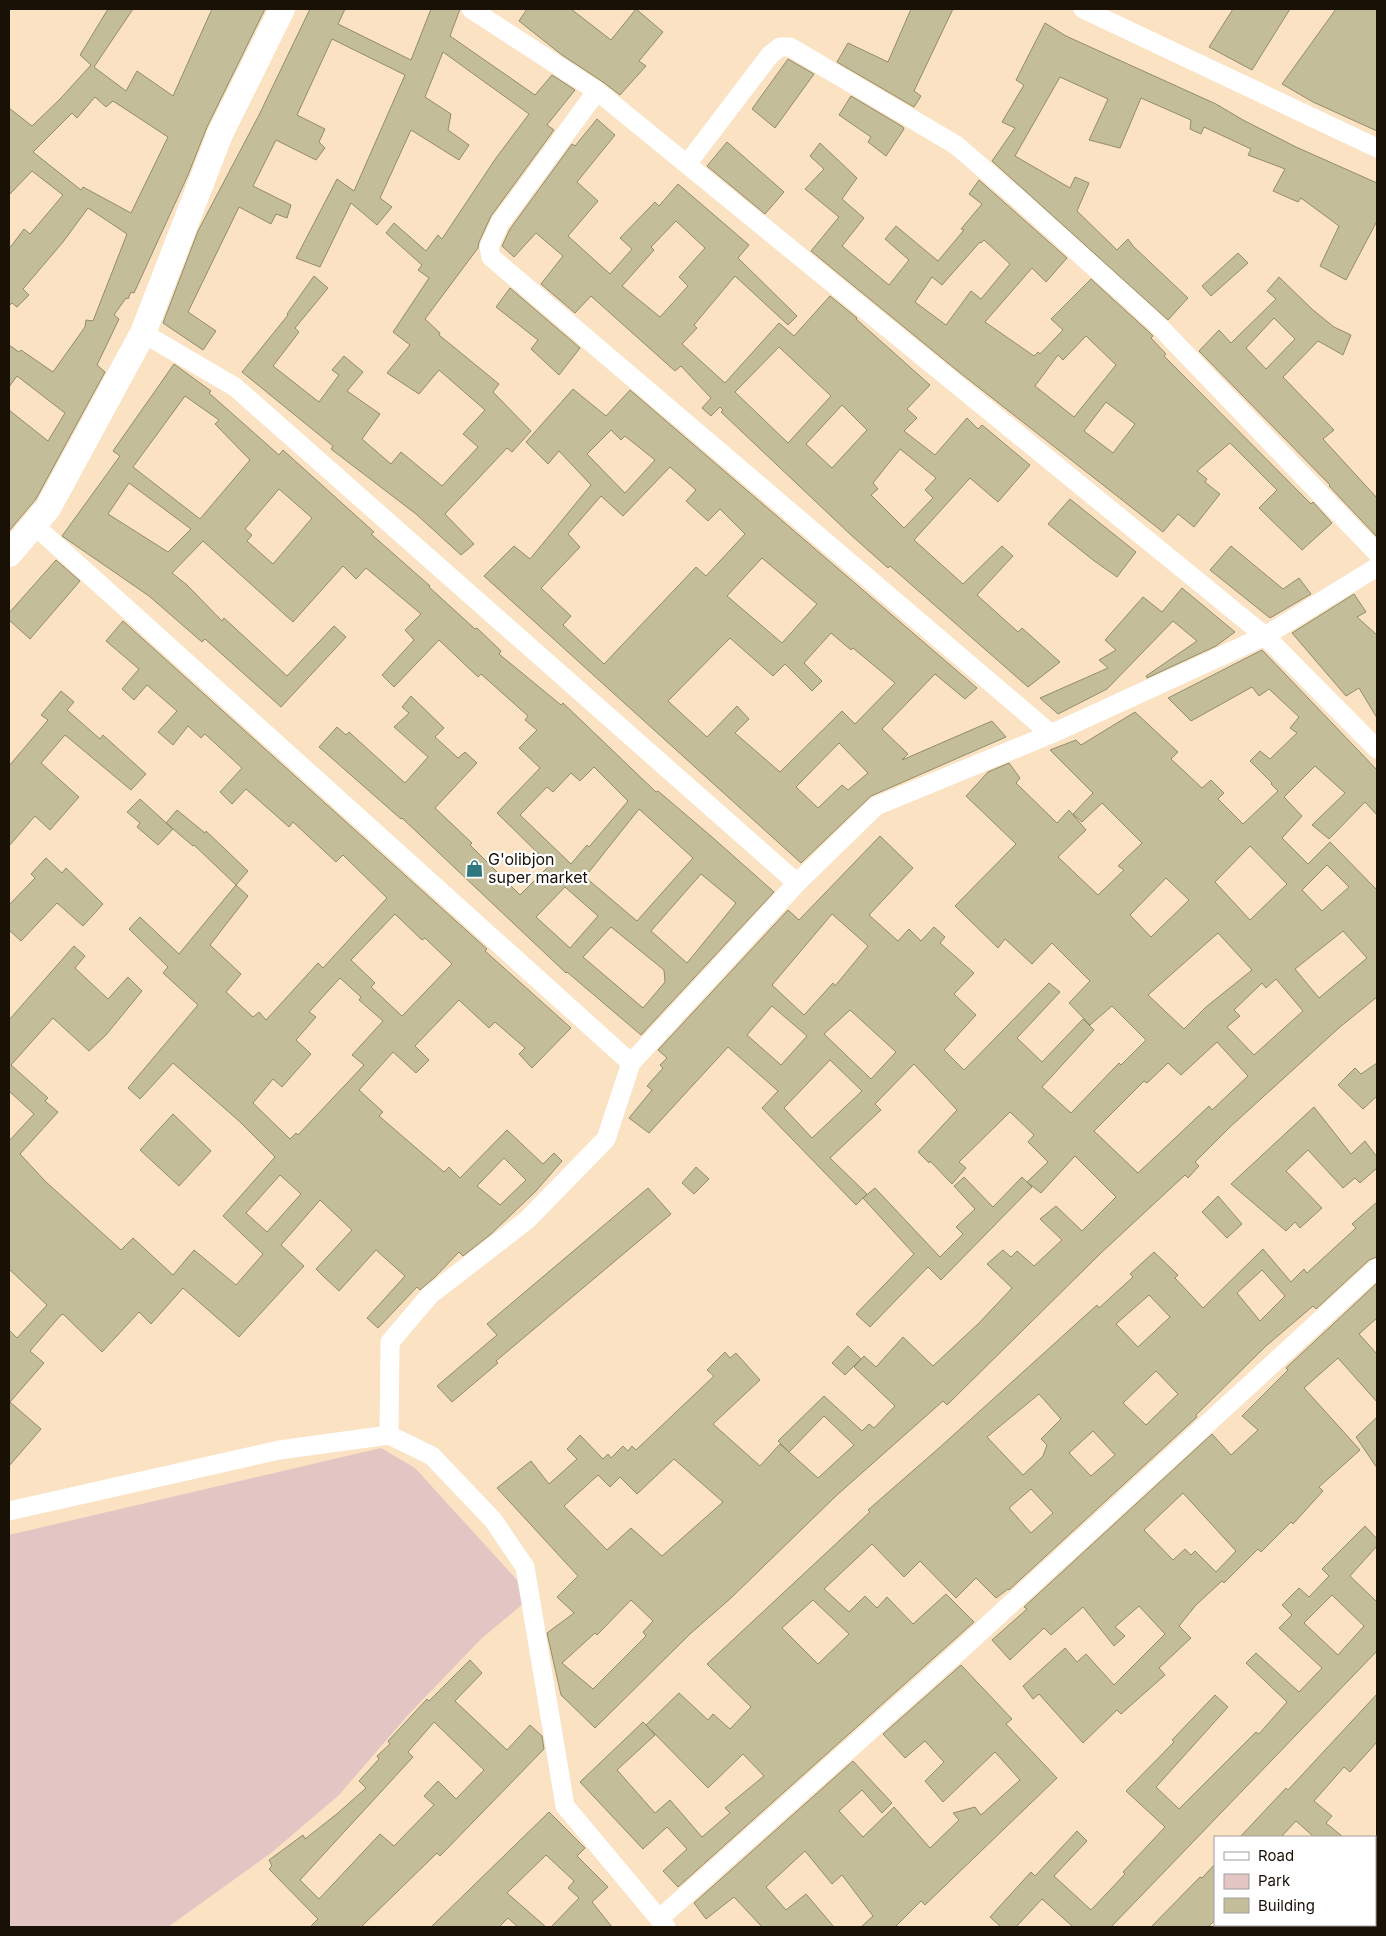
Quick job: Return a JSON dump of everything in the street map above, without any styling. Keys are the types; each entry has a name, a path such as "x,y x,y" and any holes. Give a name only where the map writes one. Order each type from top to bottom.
{"street":[{"path":"9,554 48,508 143,333 220,134 282,9"},
{"path":"471,9 597,91 1265,636 1377,749"},
{"path":"1083,9 1377,148"},
{"path":"687,164 770,55 780,46 790,47 956,145 1157,324 1377,553"},
{"path":"597,91 500,223 489,247 491,257 1051,734"},
{"path":"143,333 235,386 797,882"},
{"path":"34,525 631,1063"},
{"path":"389,1435 390,1342 430,1295 527,1220 606,1139 631,1063 797,882 876,806 1051,734 1265,636 1377,567"},
{"path":"12,1507 279,1450 389,1435 432,1456 493,1520 525,1567 565,1806 663,1923 1377,1268"}],"green space":[{"path":"381,1448 415,1468 517,1580 524,1603 481,1639 408,1715 339,1795 271,1853 168,1927 9,1927 9,1535"}],"building":[{"path":"108,9 133,9 94,67 126,91 137,71 173,96 212,9 265,9 207,127 188,175 134,293 131,292 128,299 126,298 114,315 119,319 97,365 105,372 36,499 9,531 9,410 48,441 65,413 17,376 9,387 9,345 19,352 21,350 53,372 85,327 86,320 93,321 127,234 88,208 63,242 23,289 29,295 17,307 12,303 9,306 9,249 24,229 30,234 63,195 32,171 9,195 9,108 32,126 91,65 80,55","holes":["95,97 106,107 113,101 168,137 131,213 83,187 81,190 33,152 72,113 77,118"]},
{"path":"310,9 345,9 338,24 411,60 431,9 460,9 450,36 535,95 552,75 575,90 547,125 554,130 491,216 478,248 425,319 440,333 439,335 499,384 493,392 531,431 512,452 507,448 445,514 474,544 461,555 416,514 331,449 333,446 242,372 288,315 314,276 328,288 295,328 299,332 273,366 319,402 339,375 332,370 344,356 363,372 347,391 380,414 362,439 391,464 401,452 442,486 478,447 463,434 485,410 439,370 419,394 387,373 410,345 393,332 429,278 418,270 422,265 386,233 394,223 426,251 438,235 442,239 496,158 529,114 443,52 425,97 451,114 448,130 469,145 459,160 411,130 380,198 392,207 377,225 351,203 320,267 296,258 337,179 354,191 405,75 332,39 297,115 325,129 319,142 325,148 316,160 276,140 253,186 291,205 287,218 276,214 271,224 239,207 188,312 216,331 203,350 163,323 198,231 259,115"},
{"path":"527,9 571,9 611,40 636,9 663,32 639,61 646,66 620,95 562,55 519,21"},
{"path":"911,9 953,9 914,91 921,96 914,107 837,62 848,43 888,62"},
{"path":"1233,9 1290,9 1252,70 1209,47"},
{"path":"1336,9 1377,9 1377,131 1313,102 1282,84"},
{"path":"1045,23 1066,36 1216,104 1296,147 1377,183 1377,221 1346,280 1320,266 1339,226 1301,198 1298,202 1273,191 1285,169 1248,155 1251,149 1204,127 1201,134 1190,129 1191,120 1141,98 1120,148 1089,140 1108,99 1060,77 1015,156 1070,188 1075,177 1089,183 1077,211 1117,250 1128,239 1188,298 1168,320 992,161 1015,128 1002,122 1024,85 1016,80"},
{"path":"788,59 814,74 775,128 752,109"},
{"path":"851,96 903,127 904,129 886,156 868,142 871,137 839,115"},
{"path":"597,119 615,135 577,182 598,201 568,236 610,274 632,249 620,238 655,202 659,206 678,184 749,245 738,258 797,316 788,325 735,276 694,325 697,328 682,344 725,383 779,323 794,336 830,296 857,318 930,385 907,409 917,418 904,431 935,455 967,418 978,429 982,425 1030,465 998,502 970,478 914,540 963,584 1002,546 1013,556 977,595 1018,632 1022,628 1060,662 1028,687 890,566 888,568 851,535 721,412 723,410 720,407 711,416 702,408 711,398 681,366 675,371 591,296 575,313 541,284 563,256 536,233 514,257 502,246 510,229 572,144 575,146","holes":["676,221 705,248 679,277 688,286 660,317 622,286 654,250 651,247","779,347 831,396 788,443 735,392","842,405 867,430 832,468 806,444","900,449 936,478 925,490 933,498 904,528 871,495 878,489 873,483"]},
{"path":"727,142 784,192 765,214 707,166"},
{"path":"820,143 857,178 842,199 864,218 842,246 889,285 909,260 885,239 896,226 938,261 964,230 961,229 982,204 969,194 979,180 1067,258 1046,282 1032,268 985,322 1034,356 1038,352 1040,354 1063,330 1051,319 1091,279 1153,336 1151,338 1166,354 1164,356 1332,523 1302,550 1259,508 1277,490 1230,443 1197,471 1207,479 1205,482 1220,494 1194,527 1178,514 1163,532 959,372 811,251 839,217 805,189 824,169 810,156","holes":["984,240 1010,264 981,299 971,291 946,325 915,302 932,277 942,285 980,242","1086,336 1116,365 1074,417 1035,386 1058,355 1063,360","1106,402 1135,424 1113,453 1084,431"]},
{"path":"1238,253 1248,263 1211,296 1202,286"},
{"path":"1279,277 1313,310 1334,327 1351,335 1343,355 1318,341 1283,377 1334,430 1323,439 1377,498 1377,537 1330,485 1199,351 1219,330 1231,343 1276,299 1267,291","holes":["1274,318 1295,339 1266,369 1246,348"]},
{"path":"510,288 580,348 559,375 531,349 538,340 496,307"},
{"path":"174,364 211,391 209,393 279,455 283,450 374,532 371,534 475,629 477,628 501,651 499,654 561,705 563,703 656,792 658,791 774,892 641,1035 566,973 402,818 319,747 337,727 346,735 349,732 405,783 428,757 394,727 409,713 402,707 411,696 444,728 435,737 458,758 465,752 477,763 435,808 472,843 470,845 520,895 550,865 497,813 540,768 519,748 537,730 525,720 528,716 481,674 478,677 439,640 394,687 382,675 414,640 405,630 421,614 366,568 356,579 343,566 293,622 203,541 172,573 187,585 222,621 224,618 287,676 334,626 346,637 281,707 205,639 202,642 149,596 62,536 120,456 113,451","holes":["185,396 219,420 215,424 250,460 200,519 133,467","129,483 191,529 168,552 108,514","279,489 312,518 273,564 247,541 252,535 245,529","594,767 628,801 589,847 587,845 571,864 520,815 547,787 553,792 571,773 580,781","639,809 693,858 637,921 585,877","701,874 736,903 687,963 651,931","565,887 598,916 570,948 536,917","611,927 664,970 665,982 643,1008 583,957"]},
{"path":"573,389 606,416 630,390 977,688 965,699 935,674 882,729 908,754 902,760 992,721 1006,737 871,796 801,863 484,576 514,546 530,559 591,485 559,451 548,464 526,442","holes":["611,430 621,440 625,436 655,460 625,493 587,454","670,467 696,490 686,501 708,521 720,509 745,534 706,576 696,567 604,664 563,625 571,616 541,588 580,547 568,534 601,496 623,516","762,558 817,604 782,643 727,596","831,633 851,650 853,648 895,683 855,724 842,711 780,772 735,733 749,719 737,706 707,737 668,701 730,638 773,676 785,664 812,691 822,681 804,663","839,743 868,773 848,790 842,785 818,808 796,787"]},
{"path":"1070,499 1136,552 1117,577 1048,524"},
{"path":"1231,546 1283,589 1299,578 1311,594 1270,618 1210,570"},
{"path":"56,560 80,581 30,639 9,620 9,613"},
{"path":"1182,588 1235,632 1216,646 1147,678 1146,676 1197,641 1173,621 1107,689 1058,714 1040,698 1108,668 1099,660 1116,650 1105,640 1143,597 1162,612"},
{"path":"1354,594 1366,612 1357,617 1377,635 1377,718 1359,688 1346,696 1292,633"},
{"path":"123,621 487,949 485,951 571,1028 532,1068 519,1054 525,1048 495,1022 489,1028 459,1000 415,1046 429,1060 416,1073 393,1052 359,1090 383,1112 379,1116 444,1172 449,1167 460,1178 507,1130 543,1164 554,1153 562,1161 536,1191 491,1234 463,1256 459,1252 420,1290 417,1287 378,1328 367,1318 405,1276 376,1250 339,1291 316,1269 352,1230 320,1200 281,1245 304,1266 239,1337 183,1288 151,1324 139,1312 102,1352 63,1314 30,1351 44,1363 10,1402 41,1429 9,1466 9,1330 17,1338 47,1305 9,1269 9,1141 34,1114 9,1091 9,1020 74,946 85,956 75,968 108,999 128,977 142,991 106,1035 89,1051 53,1018 11,1065 48,1098 45,1101 58,1112 20,1154 45,1181 121,1250 133,1238 173,1275 194,1250 236,1285 263,1254 223,1216 275,1157 239,1121 173,1063 140,1099 128,1088 198,1005 163,973 168,967 129,929 140,917 179,954 236,885 248,896 210,945 241,974 226,992 253,1017 259,1012 266,1020 318,963 323,968 387,898 343,855 336,862 293,822 289,827 246,789 232,804 220,792 242,768 205,734 201,738 188,726 173,745 158,732 177,711 147,685 134,700 122,689 139,669 106,641","holes":["395,914 422,940 425,938 452,964 402,1016 371,987 375,983 351,960","340,978 361,997 359,1000 383,1021 352,1055 364,1065 298,1135 296,1133 290,1139 253,1103 273,1079 282,1087 311,1054 296,1040 316,1017 309,1012","504,1158 526,1180 500,1205 477,1186","280,1175 301,1194 267,1232 246,1213"]},
{"path":"1262,650 1377,770 1377,815 1365,802 1329,839 1312,825 1345,793 1315,766 1284,797 1302,816 1282,838 1308,864 1330,842 1377,890 1377,997 1340,1027 1229,1128 1195,1162 1199,1166 1188,1178 1185,1175 1101,1253 947,1405 943,1401 837,1495 731,1598 690,1634 595,1728 561,1695 547,1633 574,1613 557,1597 578,1576 497,1488 531,1461 549,1484 577,1459 567,1449 580,1435 603,1459 608,1454 611,1458 623,1446 628,1451 632,1446 636,1450 714,1376 707,1370 725,1352 730,1358 736,1353 760,1380 713,1424 760,1466 780,1444 789,1452 778,1441 824,1396 862,1431 869,1424 874,1428 895,1406 854,1367 864,1356 876,1367 903,1337 933,1366 979,1323 1012,1288 987,1264 1003,1250 1011,1257 1017,1251 1034,1266 1062,1240 1040,1219 1056,1206 1082,1231 1116,1197 1075,1156 1041,1193 1027,1182 1048,1162 1028,1142 1034,1135 1010,1112 959,1162 966,1168 952,1184 930,1161 929,1163 918,1152 957,1110 914,1064 875,1104 881,1110 830,1158 867,1194 856,1205 762,1108 778,1091 728,1047 649,1133 629,1118 652,1090 647,1086 663,1068 660,1065 667,1058 658,1050 788,910 799,920 880,836 913,868 869,915 898,941 909,929 921,941 934,927 945,937 940,943 974,973 954,994 976,1015 944,1050 964,1070 1049,983 1060,992 1017,1038 1042,1062 1083,1019 1094,1030 1042,1087 1071,1113 1119,1063 1121,1065 1146,1040 1112,1006 1090,1025 1069,1003 1090,981 1052,943 1032,964 1005,939 998,948 955,906 1016,844 966,796 988,772 1009,763 1020,778 1016,783 1057,823 1069,810 1086,830 1058,857 1098,895 1124,870 1118,866 1142,843 1102,803 1082,822 1073,814 1093,793 1050,750 1076,740 1081,745 1135,712 1178,752 1171,759 1202,788 1211,780 1224,793 1218,799 1243,824 1278,791 1250,761 1260,751 1270,759 1297,733 1290,728 1299,717 1269,689 1259,696 1252,687 1191,721 1168,698","holes":["1250,846 1287,884 1250,920 1215,882","1327,865 1349,887 1322,911 1302,890","1166,878 1189,900 1151,937 1130,915","832,914 868,946 835,986 833,983 804,1015 772,985","1343,931 1367,958 1319,998 1295,969","1218,933 1252,970 1206,1007 1184,1029 1148,995","1276,979 1303,1011 1254,1055 1227,1027 1240,1016 1234,1010 1262,983 1266,988","772,1006 807,1036 781,1065 747,1035","850,1010 896,1052 871,1079 824,1034","1217,1042 1248,1076 1212,1110 1209,1106 1138,1173 1094,1131 1144,1081 1147,1083 1168,1063 1181,1075","830,1060 862,1091 812,1138 784,1108","824,1416 854,1445 818,1478 789,1452","674,1459 723,1502 662,1556 631,1528 607,1550 564,1506 598,1475 610,1487 620,1477 637,1494","631,1600 653,1621 643,1632 646,1636 593,1689 562,1663 595,1633 597,1635"]},
{"path":"61,691 74,702 67,710 100,739 103,735 146,774 131,790 65,735 41,763 79,797 50,830 35,816 9,846 9,766 48,720 41,715"},
{"path":"140,799 173,829 158,845 137,827 140,823 127,812"},
{"path":"177,810 205,833 206,831 248,871 236,885 194,845 166,823"},
{"path":"46,858 62,873 66,868 103,904 83,926 57,903 21,941 9,930 9,905 35,878 31,874"},
{"path":"1377,1063 1377,1096 1363,1109 1338,1085 1355,1068 1361,1074"},
{"path":"1314,1107 1351,1154 1365,1141 1377,1157 1377,1168 1360,1183 1355,1178 1343,1188 1308,1150 1286,1171 1322,1208 1300,1228 1295,1222 1286,1231 1231,1184"},
{"path":"173,1114 211,1151 179,1186 140,1150"},
{"path":"696,1167 709,1179 694,1194 682,1183"},
{"path":"964,1177 993,1207 1022,1177 1032,1187 941,1280 928,1267 870,1327 856,1314 914,1254 863,1198 875,1188 940,1257 963,1234 956,1227 975,1209 954,1186"},
{"path":"648,1188 671,1214 496,1361 498,1363 452,1402 437,1386 497,1335 487,1324"},
{"path":"1218,1196 1242,1224 1227,1238 1202,1212"},
{"path":"1377,1202 1377,1257 1369,1260 1316,1309 1313,1306 1266,1346 1196,1415 1197,1417 1009,1590 996,1598 976,1578 956,1598 920,1561 904,1577 872,1544 824,1589 849,1612 865,1596 877,1608 887,1597 913,1624 946,1594 974,1622 678,1887 663,1871 687,1849 667,1827 643,1849 580,1782 643,1722 646,1725 679,1693 708,1720 713,1714 730,1729 751,1707 707,1664 870,1512 868,1510 1097,1305 1099,1308 1133,1277 1130,1274 1154,1252 1178,1275 1175,1278 1203,1308 1263,1249 1291,1282 1304,1269 1307,1273 1356,1228 1352,1224","holes":["1262,1270 1285,1296 1260,1321 1237,1293","1149,1295 1170,1317 1138,1347 1116,1324","1156,1371 1178,1394 1146,1425 1123,1403","1039,1394 1061,1419 1041,1439 1047,1445 1043,1456 1023,1475 987,1437","1093,1431 1115,1455 1091,1476 1069,1453","1031,1489 1053,1513 1031,1533 1009,1508","813,1600 849,1634 818,1664 782,1628","646,1725 708,1788 743,1754 764,1776 725,1808 730,1813 702,1837 670,1800 655,1813 617,1770 655,1735"]},
{"path":"1377,1283 1377,1318 1359,1334 1377,1354 1377,1402 1338,1358 1304,1388 1360,1450 1319,1487 1323,1491 1293,1524 1291,1522 1261,1552 1258,1549 1224,1583 1222,1581 1196,1605 1179,1626 1191,1638 1159,1668 1165,1675 1121,1714 1117,1710 1083,1743 1039,1694 1033,1699 1023,1686 1065,1648 1077,1662 1086,1654 1114,1685 1165,1634 1139,1606 1115,1627 1125,1636 1114,1646 1083,1607 1051,1635 1044,1628 1010,1660 992,1640 1027,1609 1024,1607 1212,1434 1231,1455 1258,1430 1242,1416 1288,1370 1286,1368","holes":["1183,1493 1236,1551 1216,1572 1195,1551 1191,1555 1185,1549 1173,1560 1144,1530"]},
{"path":"848,1346 861,1359 845,1375 832,1363"},
{"path":"1377,1417 1377,1468 1356,1437"},
{"path":"1365,1526 1377,1539 1377,1546 1350,1576 1377,1602 1377,1651 1111,1927 1073,1927 1042,1899 1016,1927 1001,1927 990,1917 1031,1872 1035,1876 1077,1831 1087,1841 1054,1876 1091,1910 1165,1827 1126,1791 1174,1742 1172,1740 1215,1695 1228,1707 1156,1787 1179,1809 1256,1732 1259,1734 1287,1702 1246,1663 1256,1653 1299,1692 1322,1668 1279,1628 1292,1615 1282,1605 1299,1588 1309,1597 1329,1576 1322,1569","holes":["1332,1595 1364,1626 1338,1655 1304,1623"]},
{"path":"470,1660 482,1673 455,1701 507,1750 530,1725 542,1736 544,1749 440,1856 437,1853 361,1927 310,1927 318,1919 269,1869 272,1866 269,1860 303,1835 305,1839 366,1788 359,1781 379,1759 377,1756 390,1744 388,1741 427,1699 429,1701","holes":["434,1722 484,1770 456,1799 438,1781 424,1796 434,1805 394,1846 380,1834 319,1899 300,1880 413,1757 408,1752"]},
{"path":"961,1665 1012,1719 1006,1724 1057,1778 925,1905 921,1901 895,1927 861,1927 873,1916 842,1875 832,1884 805,1851 766,1887 786,1910 806,1894 834,1927 762,1927 734,1897 706,1919 694,1903 853,1761 892,1803 882,1813 862,1790 839,1811 863,1837 894,1807 930,1848 959,1820 953,1813 975,1807 981,1815 1020,1780 995,1752 943,1802 925,1781 944,1762 925,1741 905,1758 883,1734"},
{"path":"1377,1694 1377,1742 1350,1772 1344,1767 1314,1801 1332,1816 1326,1823 1342,1836 1313,1836 1296,1821 1282,1836 1241,1836 1286,1788 1288,1790"},
{"path":"549,1812 585,1848 577,1856 608,1887 592,1902 612,1927 551,1927 579,1898 568,1888 574,1881 546,1855 507,1893 546,1927 518,1927 508,1918 499,1927 431,1927"},
{"path":"1214,1865 1214,1921 1208,1927 1151,1927 1200,1877 1202,1878"}],"place":[{"name":"G'olibjon super market","path":"474,868"}]}
